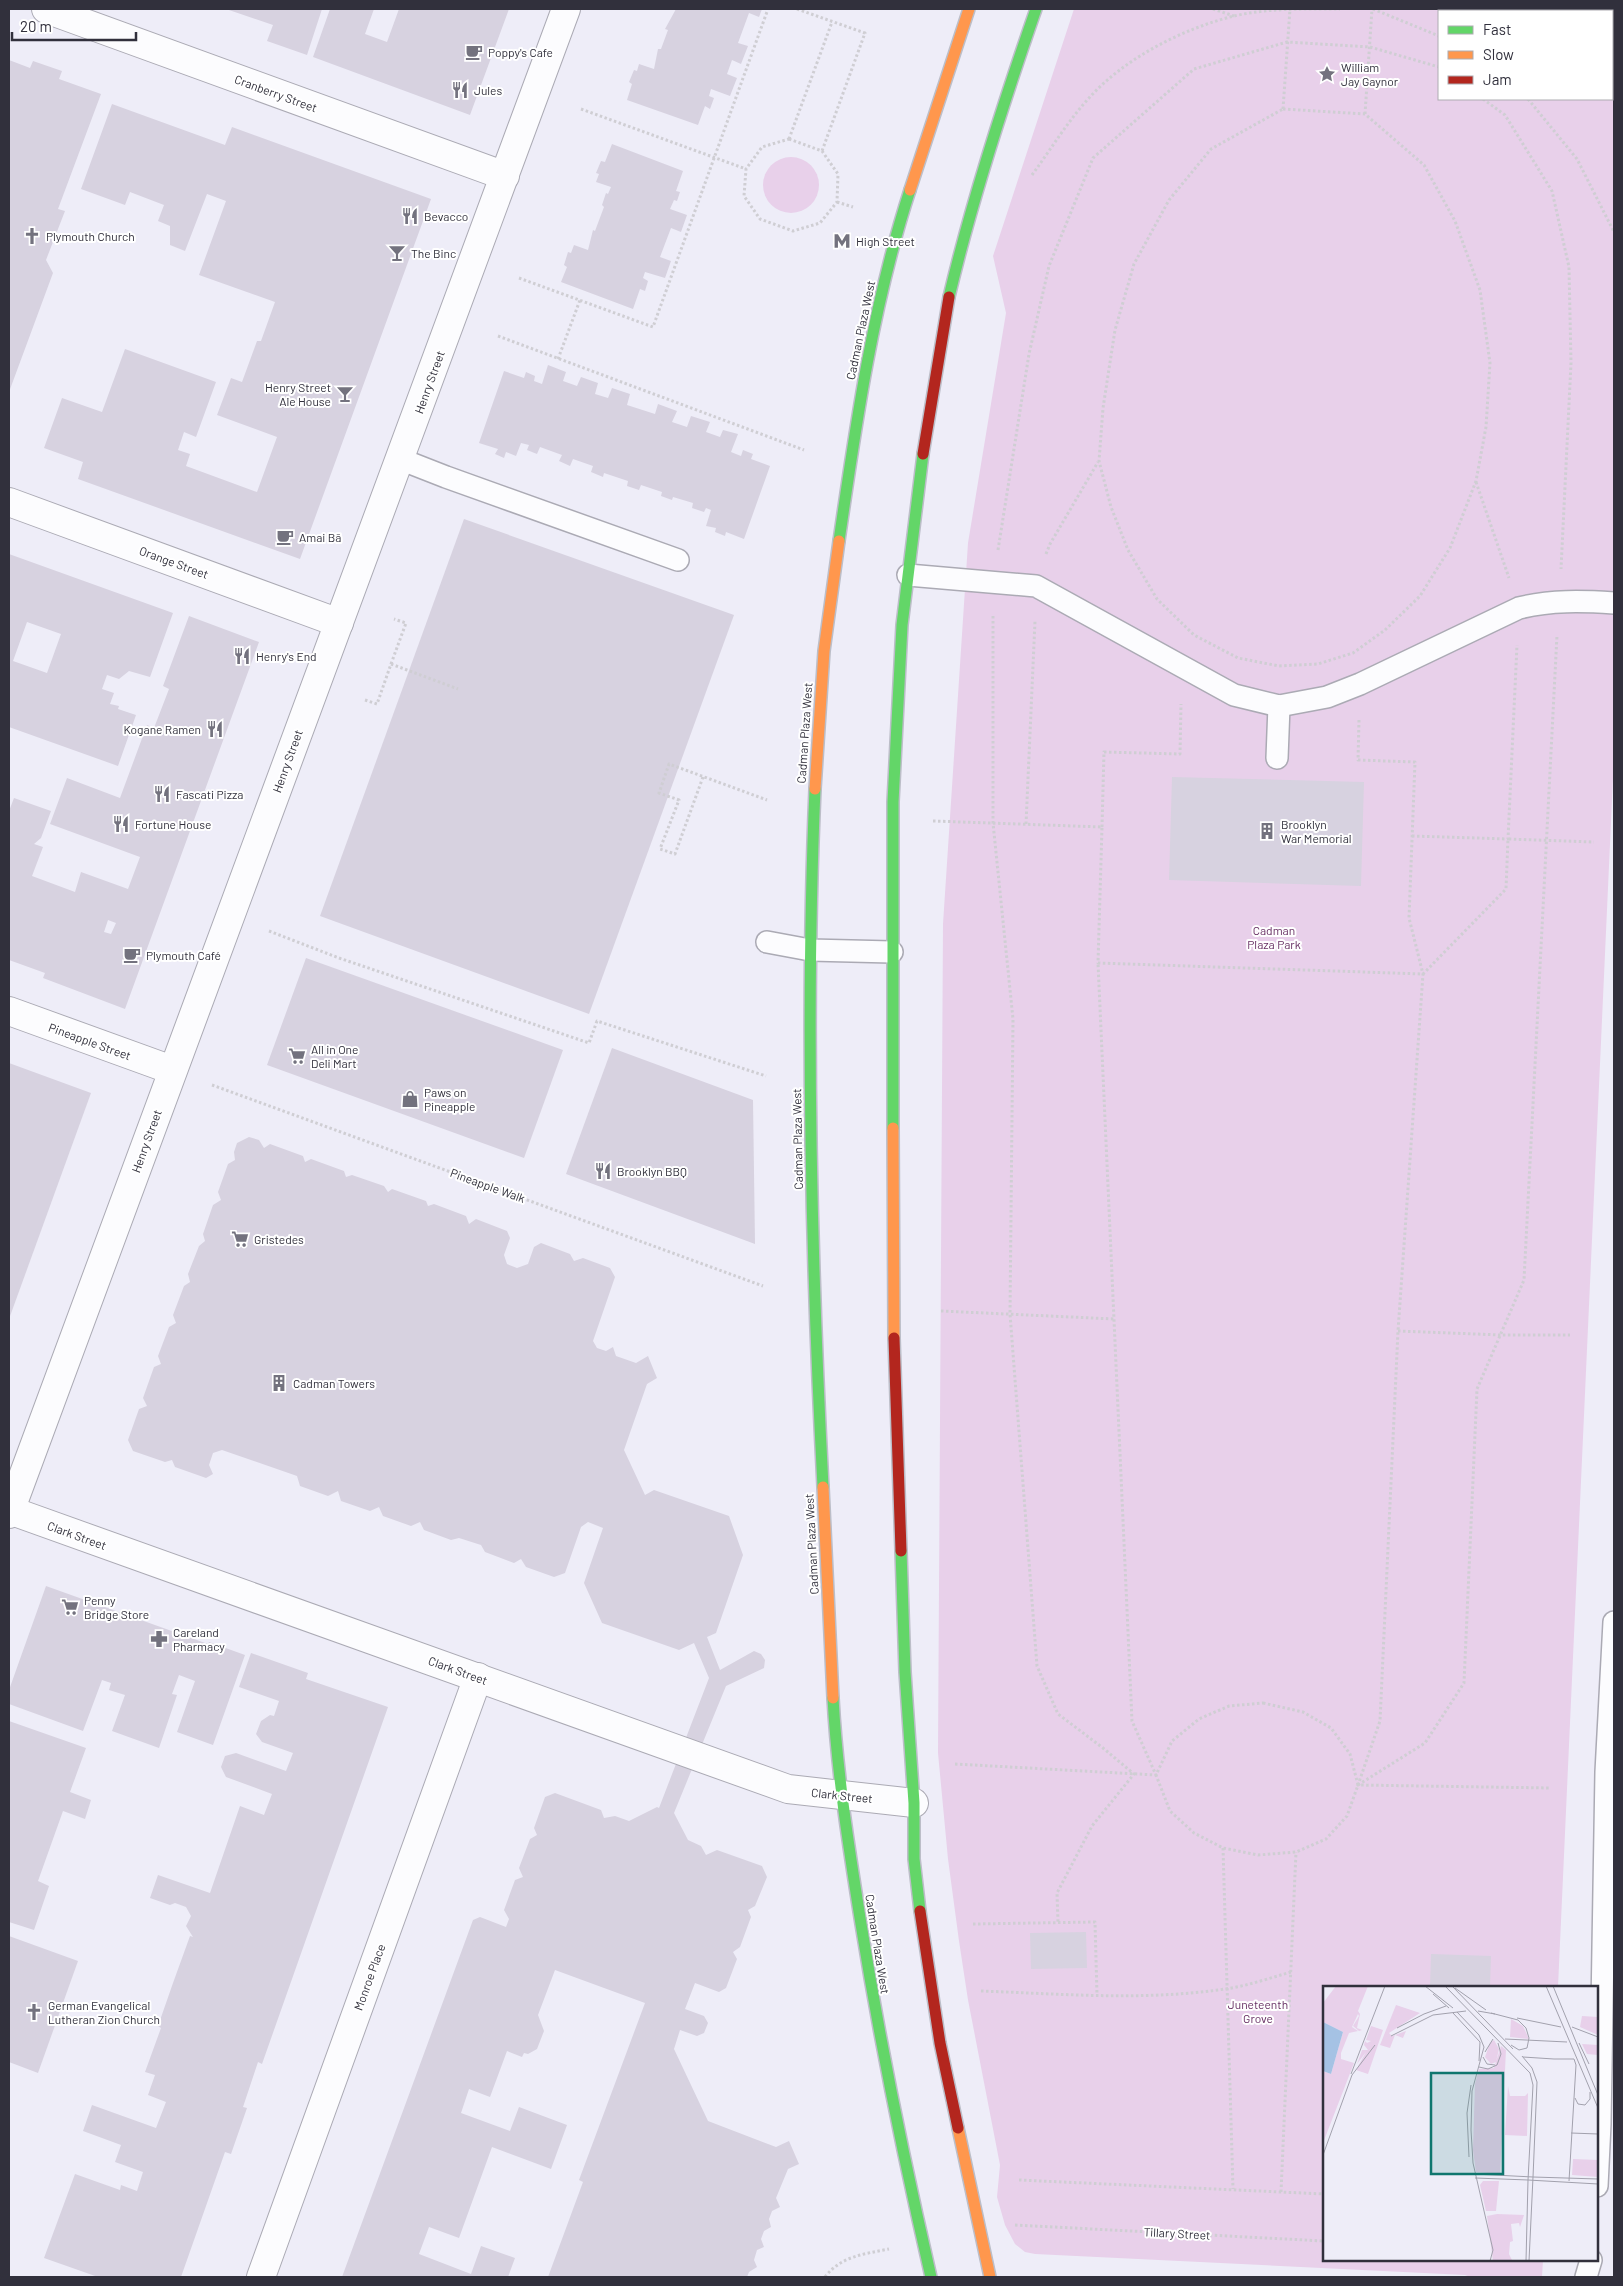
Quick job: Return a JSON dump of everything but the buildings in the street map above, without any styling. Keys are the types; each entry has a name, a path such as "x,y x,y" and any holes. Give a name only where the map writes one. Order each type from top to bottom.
{"main road":[{"name":"Cadman Plaza West","path":"932,2277 874,2007 850,1858 835,1730 813,1292 810,950 812,816 818,722 826,641 858,407 881,295 902,214 969,9"},
{"path":"990,2277 951,2100 927,1966 914,1859 914,1804 905,1672 893,1295 893,802 896,705 908,575 928,414 947,304 988,149 1036,9"}],"street":[{"name":"Cranberry Street","path":"46,9 505,176"},
{"name":"Henry Street","path":"9,1512 566,9"},
{"name":"Orange Street","path":"9,502 339,623"},
{"name":"Pineapple Street","path":"9,1011 172,1070"},
{"name":"Clark Street","path":"9,1512 478,1677 788,1789 844,1794 914,1804"},
{"name":"Monroe Place","path":"261,2277 478,1677"}],"lane":[{"path":"400,459 678,560"},
{"path":"908,575 1036,586 1234,695 1279,706 1327,698 1519,608 1541,603 1614,602"},
{"path":"1277,758 1279,706"},
{"path":"766,942 810,950 892,952"},
{"path":"1598,2165 1606,1772 1614,1622"},
{"path":"1586,2277 1591,2261"}],"path":[{"path":"519,278 652,327 768,9"},
{"path":"797,9 865,33 822,151"},
{"path":"1213,9 1235,16"},
{"path":"1282,109 1290,9"},
{"path":"1032,175 1089,98 1120,70 1159,46 1200,26 1235,16 1290,9 1340,9"},
{"path":"1365,114 1373,9 1438,36"},
{"path":"789,139 832,22"},
{"path":"1134,1774 1058,1714 1037,1666 1010,1314 1014,1018 993,823 991,749 993,582 1029,354 1049,266 1093,158 1194,68 1287,42 1370,47 1438,67"},
{"path":"1358,1785 1425,1743 1464,1683 1477,1389 1524,1280 1571,363 1569,267 1552,191 1505,115 1484,100"},
{"path":"1529,100 1577,159 1614,232"},
{"path":"581,109 746,169"},
{"path":"1282,109 1365,114 1424,164 1455,221 1480,290 1490,363 1486,427 1476,481 1450,548 1420,596 1386,630 1354,653 1318,664 1279,666 1238,658 1194,635 1157,600 1128,550 1111,507 1099,461 1103,408 1115,330 1134,264 1169,200 1211,149 1282,109"},
{"path":"789,139 822,151 838,174 837,202 820,223 793,231 760,219 744,196 746,169 762,146 789,139"},
{"path":"837,202 853,207"},
{"path":"558,358 580,300"},
{"path":"498,336 804,450"},
{"path":"1036,586 1050,544 1099,461"},
{"path":"1098,963 1423,974 1506,889 1519,608 1476,481"},
{"path":"365,700 377,704 406,623 394,619"},
{"path":"1026,824 1034,641"},
{"path":"391,664 458,688"},
{"path":"1182,667 1180,754 1104,752 1098,963 1132,1721 1170,1811 1194,1833 1223,1848 1258,1855 1296,1852 1326,1839 1347,1816 1380,1721 1398,1330 1423,974 1409,918 1415,762 1358,760"},
{"path":"704,777 675,854 660,849 679,800 659,793 669,764 767,800"},
{"path":"933,821 1102,827"},
{"path":"1412,836 1594,842"},
{"path":"270,931 339,958 589,1043 597,1021 766,1076"},
{"name":"Pineapple Walk","path":"212,1085 763,1286"},
{"path":"942,1311 1114,1319"},
{"path":"1398,1330 1501,1335 1570,1335"},
{"path":"1156,1775 1172,1741 1200,1718 1229,1706 1263,1703 1303,1712 1331,1728 1350,1754 1358,1785"},
{"path":"955,1764 1156,1775"},
{"path":"1058,1922 1057,1892 1092,1826 1134,1774"},
{"path":"1358,1785 1551,1788"},
{"path":"1223,1848 1233,2189"},
{"path":"1282,2192 1296,1852"},
{"path":"972,1924 1095,1922 1097,1995"},
{"path":"981,1990 1097,1995 1161,1995 1227,1989 1292,1972"},
{"path":"1019,2180 1323,2194"},
{"name":"Tillary Street","path":"1029,2226 1323,2242"},
{"path":"825,2277 833,2267 843,2260 898,2247"}],"green space":[{"name":"Cadman Plaza Park","path":"1074,9 1614,9 1614,756 1558,1986 1323,1986 1323,2261 1543,2261 1542,2277 1470,2277 1465,2275 1035,2254 1025,2252 1015,2244 1005,2225 997,2197 1000,2165 968,2000 959,1941 948,1859 938,1753 943,924 968,543 1006,313 993,256"},
{"path":"785,157 797,157 811,165 819,179 817,196 811,205 797,213 785,213 775,208 768,201 763,191 763,179 768,169 775,162"}],"traffic: fast":[{"path":"949,297 989,152 1036,9"},
{"path":"839,541 867,364 886,276 910,190"},
{"path":"893,1128 893,802 902,625 923,454"},
{"path":"815,789 810,963 810,1051 815,1313 823,1487"},
{"path":"901,1551 905,1672 914,1803 914,1859 920,1911"},
{"path":"833,1698 844,1811 868,1968 893,2101 931,2277"}],"traffic: slow":[{"path":"910,190 969,9"},
{"path":"815,789 824,651 839,541"},
{"path":"893,1128 894,1338"},
{"path":"823,1487 833,1698"},
{"path":"958,2128 990,2277"}],"traffic: jam":[{"path":"923,454 949,297"},
{"path":"894,1338 901,1551"},
{"path":"920,1911 940,2043 958,2128"}],"place":[{"name":"Poppy's Cafe","path":"474,52"},
{"name":"William Jay Gaynor","path":"1327,74"},
{"name":"Jules","path":"460,90"},
{"name":"Bevacco","path":"410,216"},
{"name":"Plymouth Church","path":"32,236"},
{"name":"High Street","path":"842,241"},
{"name":"The Binc","path":"397,253"},
{"name":"Henry Street Ale House","path":"345,394"},
{"name":"Amai Bā","path":"285,537"},
{"name":"Henry's End","path":"242,656"},
{"name":"Kogane Ramen","path":"215,729"},
{"name":"Fascati Pizza","path":"162,794"},
{"name":"Fortune House","path":"121,824"},
{"name":"Brooklyn War Memorial","path":"1267,831"},
{"name":"Plymouth Café","path":"132,955"},
{"name":"All in One Deli Mart","path":"297,1056"},
{"name":"Paws on Pineapple","path":"410,1099"},
{"name":"Brooklyn BBQ","path":"603,1171"},
{"name":"Gristedes","path":"240,1239"},
{"name":"Cadman Towers","path":"279,1383"},
{"name":"Penny Bridge Store","path":"70,1607"},
{"name":"Careland Pharmacy","path":"159,1639"},
{"name":"German Evangelical Lutheran Zion Church","path":"34,2012"}],"park label":[{"name":"Juneteenth Grove","path":"1258,2011"}]}
